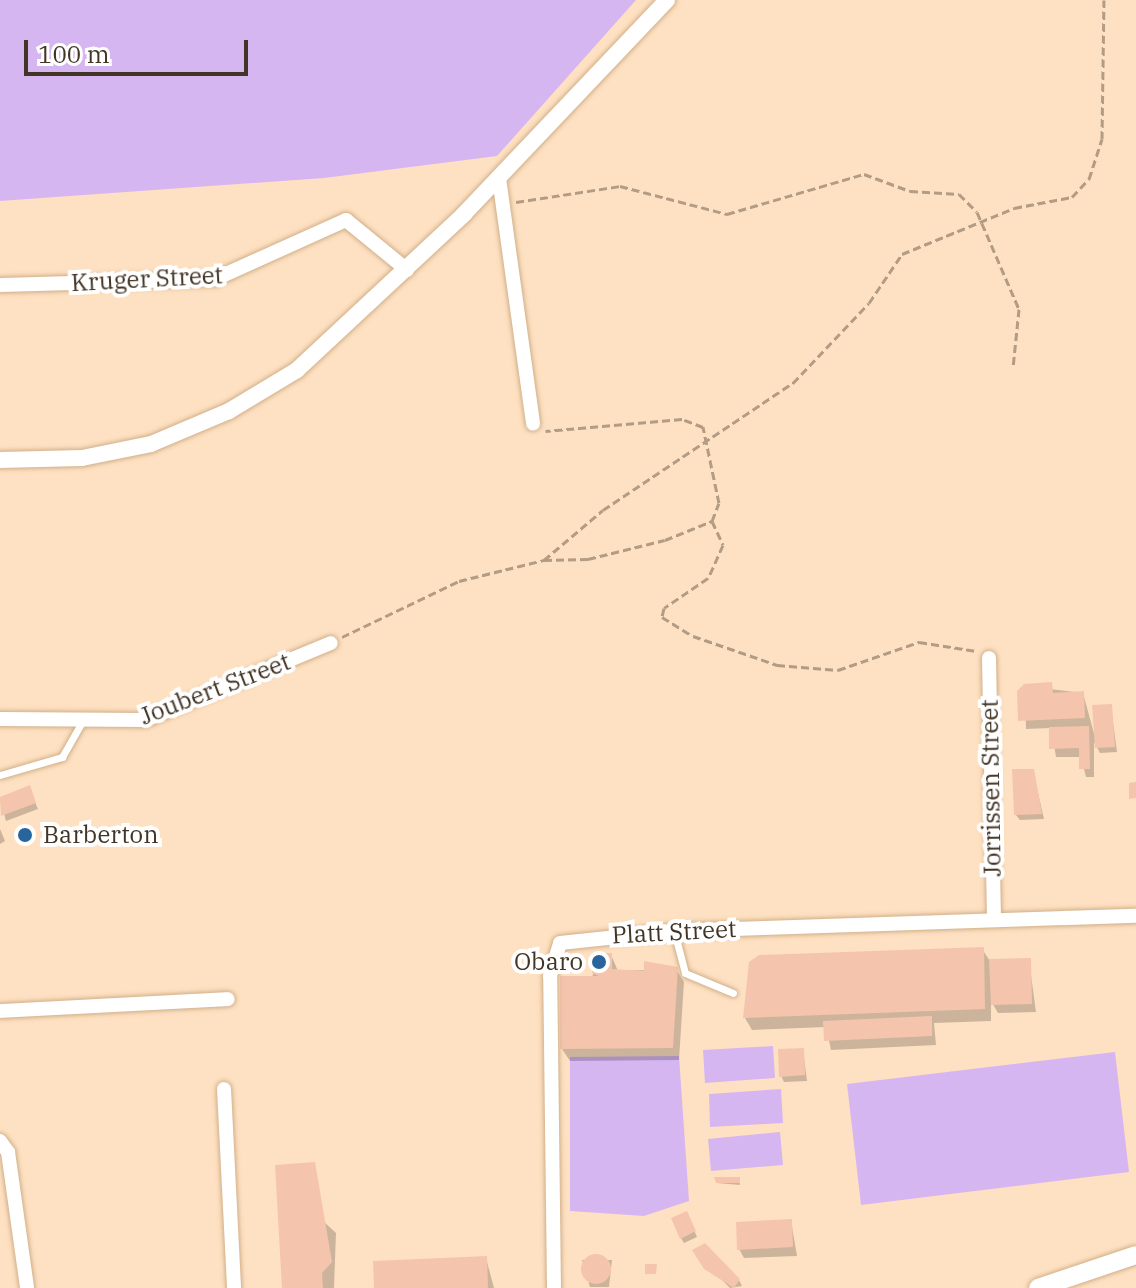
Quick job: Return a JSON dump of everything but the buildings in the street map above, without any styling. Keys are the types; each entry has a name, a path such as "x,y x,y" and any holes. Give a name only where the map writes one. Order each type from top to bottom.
{"main road":[{"path":"1038,1288 1136,1255"}],"street":[{"path":"0,460 118,453 217,417 297,370 407,270 499,178 667,0"},
{"path":"499,178 533,424"},
{"name":"Kruger Street","path":"0,285 215,279 346,220 407,270"},
{"name":"Joubert Street","path":"0,719 82,722 145,720 331,643"},
{"name":"Jorrissen Street","path":"989,658 994,918"},
{"name":"Platt Street","path":"554,1288 553,951 574,938 674,931 994,918 1136,916"},
{"path":"0,1011 228,999"},
{"path":"224,1089 234,1288"},
{"path":"0,1141 8,1152 27,1288"}],"lane":[{"path":"0,775 62,757 82,722"},
{"path":"674,931 685,973 733,993"}],"path":[{"path":"544,560 603,510 793,383 869,303 902,254 981,222 1072,197 1089,179 1102,139 1104,0"},
{"path":"505,206 552,192 582,196 620,186 727,214 864,174 910,191 959,194 981,222 1019,309 1013,368"},
{"path":"533,424 562,432 682,419 703,427 719,503 712,521 723,545 708,578 664,608 662,617 693,636 792,667 838,670 919,642 966,645 989,658"},
{"path":"331,643 459,581 544,560 630,550 712,521"}],"shaded area":[{"path":"0,0 636,0 497,156 324,178 0,201"},
{"path":"773,1046 775,1078 705,1083 703,1050"},
{"path":"1115,1052 1129,1172 861,1205 847,1084"},
{"path":"679,1056 689,1201 644,1216 570,1211 570,1057"},
{"path":"781,1089 783,1123 710,1127 709,1094"},
{"path":"780,1132 783,1165 711,1171 708,1139"}],"place":[{"name":"Barberton","path":"25,835"},
{"name":"Obaro","path":"599,962"}]}
